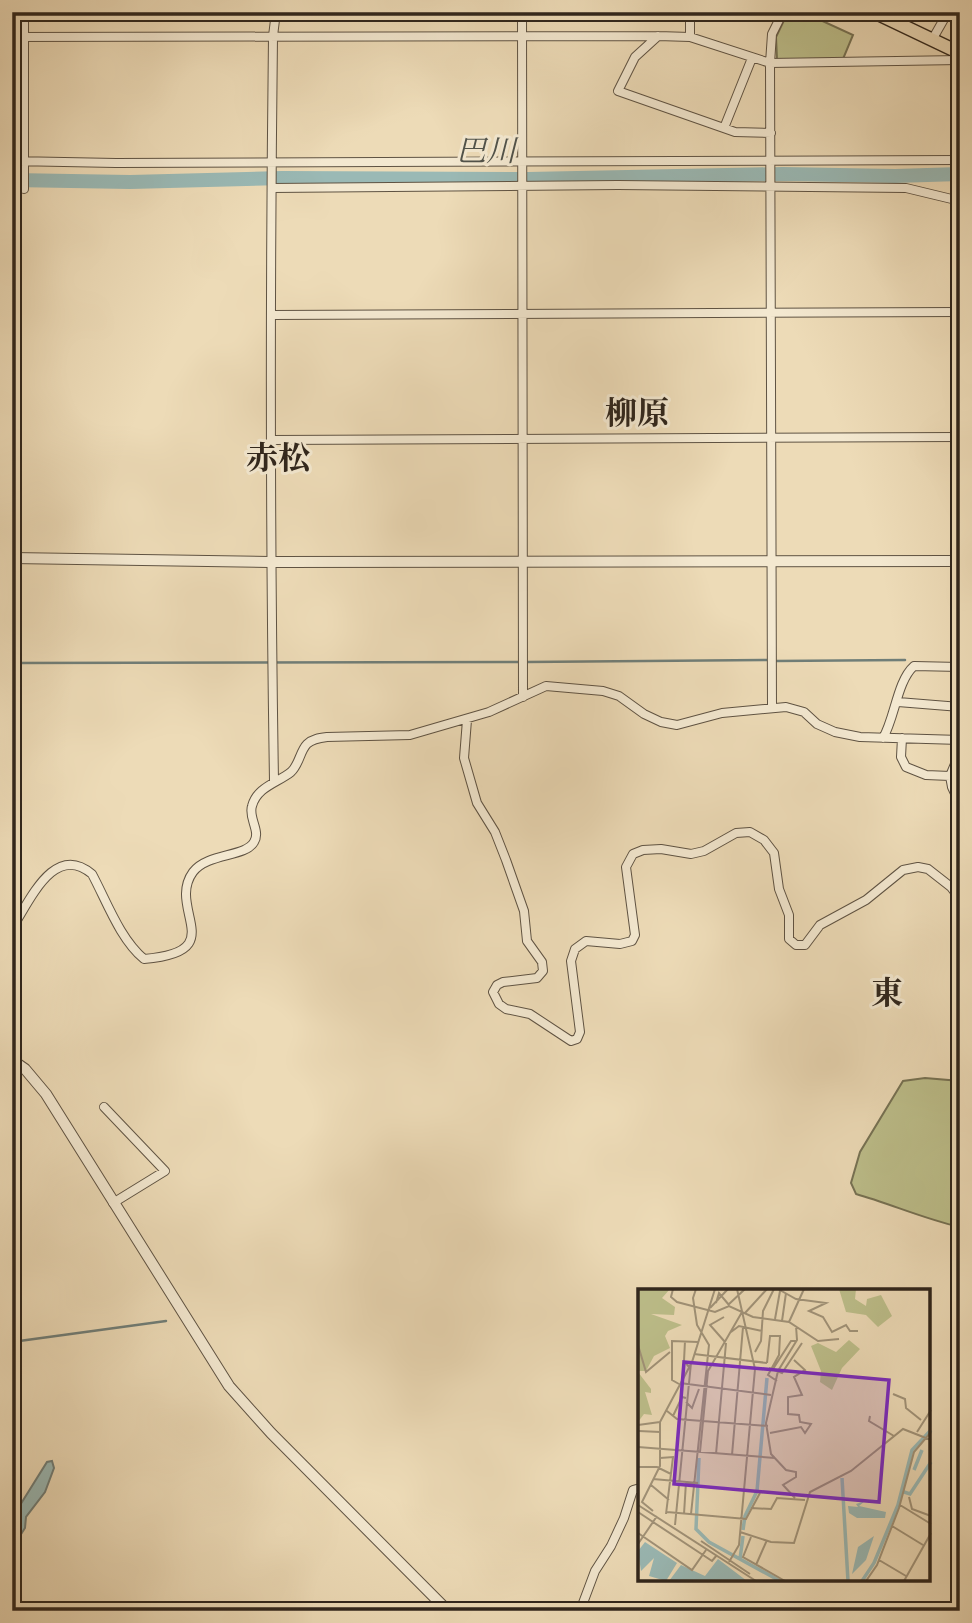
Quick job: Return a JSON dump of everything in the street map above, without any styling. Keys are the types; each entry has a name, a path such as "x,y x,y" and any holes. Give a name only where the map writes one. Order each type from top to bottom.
{"main road":[{"path":"874,12 960,52"}],"street":[{"path":"24,12 24,189"},
{"path":"274,781 271,161 276,12"},
{"path":"522,12 523,697"},
{"path":"690,12 690,37"},
{"path":"772,707 769,63 772,34 783,12"},
{"path":"932,40 948,12"},
{"path":"12,37 658,36 690,37 769,63 960,60"},
{"path":"658,36 635,57 618,91 735,132 771,133"},
{"path":"724,128 752,58"},
{"path":"12,97 24,97"},
{"path":"12,161 116,163 960,160"},
{"path":"272,188 906,188 960,201"},
{"path":"271,315 960,312"},
{"path":"271,440 960,438"},
{"path":"12,558 522,563 960,561"},
{"path":"883,738 889,728 906,673 914,666 960,667"},
{"path":"12,928 55,868 71,863 92,874 121,930 144,959 167,957 179,952 187,946 191,936 192,919 187,905 186,887 193,872 203,863 248,849 255,842 257,834 250,812 256,795 292,771 305,746 314,739 410,736 467,720 546,686 603,691 619,696 644,714 677,725 722,713 786,706 804,712 817,724 835,732 860,737 960,740"},
{"path":"898,702 960,706"},
{"path":"467,720 464,758 477,803 495,832 524,911 527,941 542,962 543,971 541,975 527,981 503,982 497,985 493,992 506,1009 530,1014 571,1041 577,1039 580,1032 572,961 575,949 586,941 620,944 632,941 635,935 626,867 633,853 661,849 691,854 704,851 736,833 750,832 764,840 774,853 779,889 789,915 789,939 796,945 805,945 820,925 866,900 903,870 918,867 928,869 951,887 960,900"},
{"path":"902,738 901,757 906,767 926,775 950,776 960,783"},
{"path":"960,752 950,776 960,804"},
{"path":"12,1060 25,1069 46,1094 229,1386 271,1433 448,1611"},
{"path":"104,1107 165,1171 113,1203"},
{"path":"580,1611 595,1571 624,1518 633,1490 638,1489"}],"green space":[{"path":"788,12 803,12 853,35 843,59 777,59 776,37"},
{"path":"925,1078 960,1081 960,1227 856,1194 851,1183 860,1152 903,1081"}],"water":[{"path":"52,1461 54,1468 45,1492 26,1517 25,1528 18,1539 12,1574 12,1518 47,1462"}],"waterway":[{"name":"巴川","path":"12,180 130,182 282,178 528,179 960,174"},
{"path":"527,662 768,660"},
{"path":"775,661 905,660"},
{"path":"12,663 520,662"},
{"path":"12,1342 166,1321"}],"district":[{"name":"柳原","path":"637,413"},
{"name":"赤松","path":"278,458"},
{"name":"東","path":"887,993"}]}
